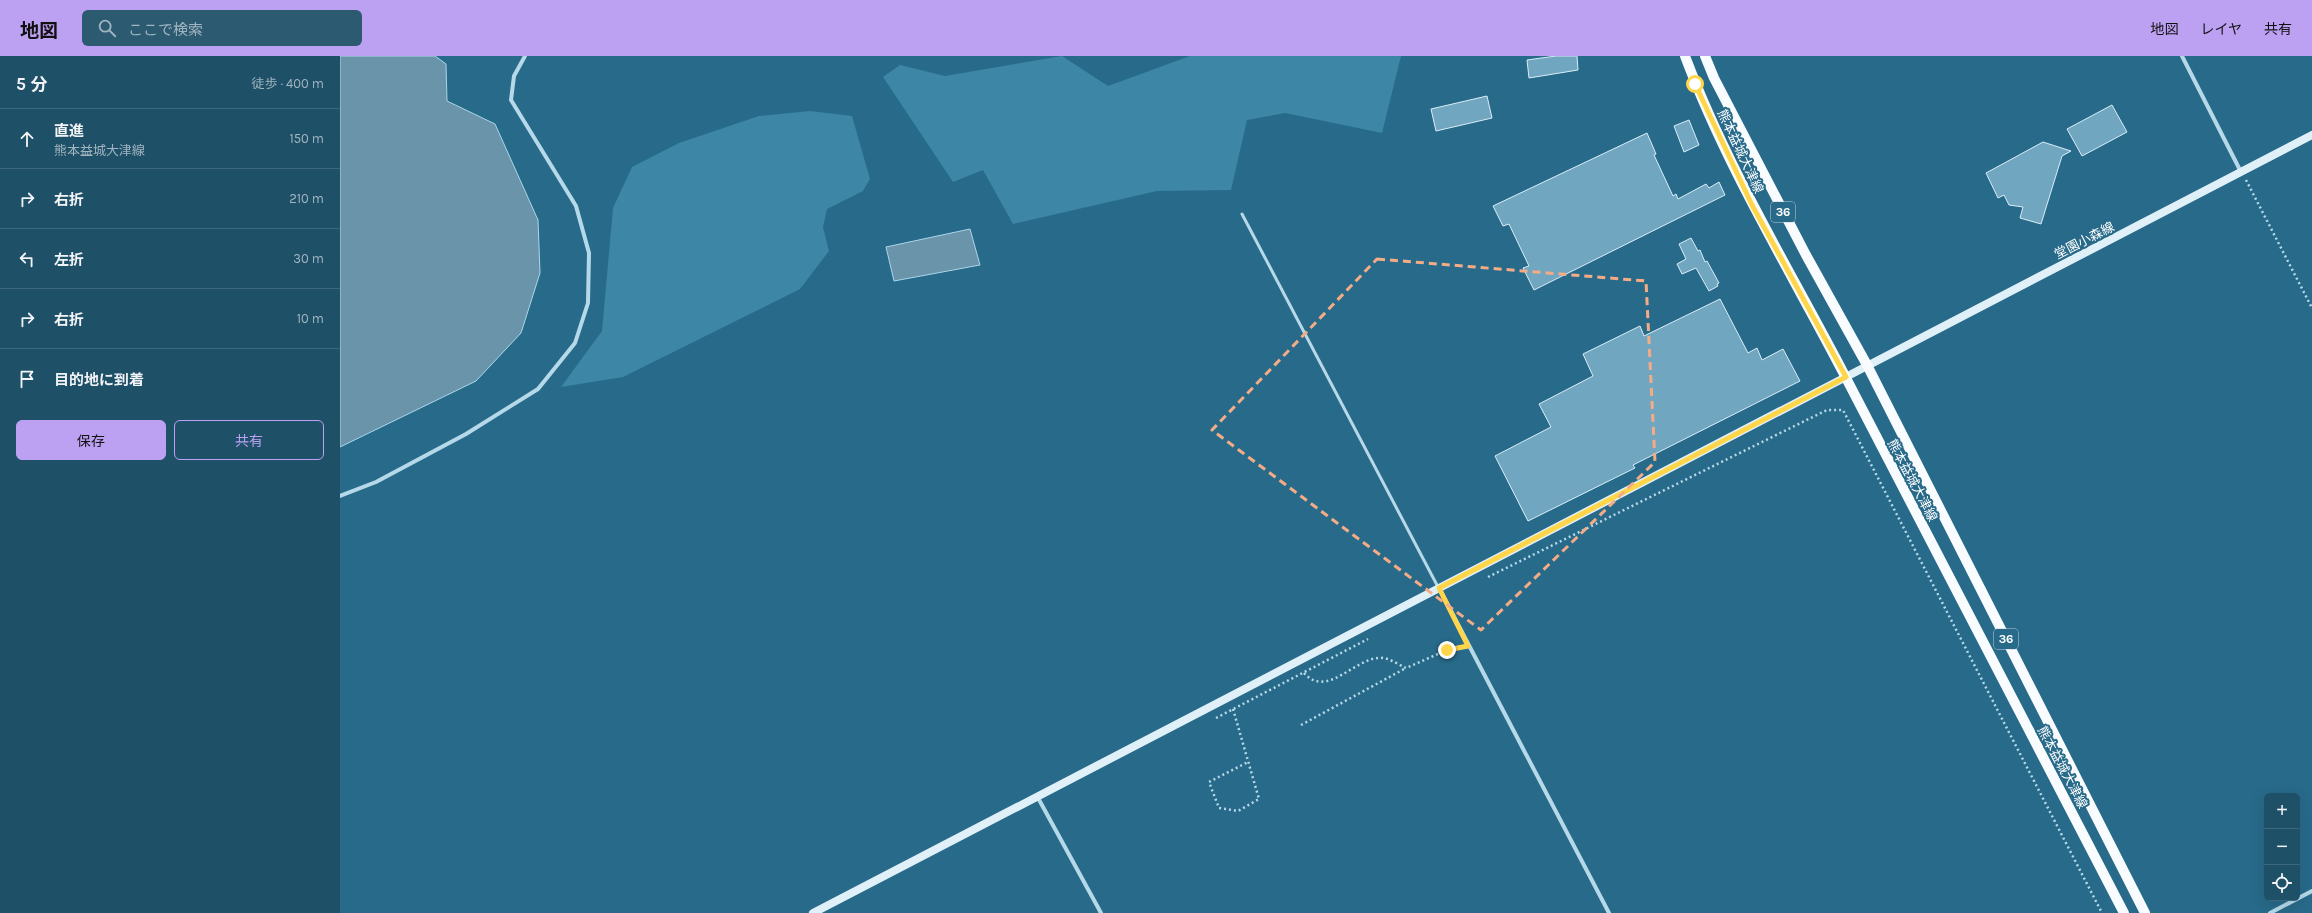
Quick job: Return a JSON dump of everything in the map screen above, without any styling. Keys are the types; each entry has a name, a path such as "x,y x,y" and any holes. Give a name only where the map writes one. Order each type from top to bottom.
{"main road":[{"name":"熊本益城大津線","path":"1685,56 1695,84 1752,205 1846,377 2124,913"},
{"name":"熊本益城大津線","path":"1705,56 1714,78 1806,255 1867,365 2145,913"}],"street":[{"path":"340,496 376,482 466,434 538,389 575,343 588,303 589,253 576,206 511,100 514,76 525,56"},
{"path":"2182,56 2242,172"},
{"name":"堂園小森線","path":"813,913 2312,135"},
{"path":"1439,588 1609,913"},
{"path":"1037,796 1044,805 1101,913"},
{"path":"2270,913 2312,891"}],"lane":[{"path":"1242,214 1439,588"}],"path":[{"path":"2242,172 2312,308"},
{"path":"1487,578 1827,410 1843,410 2102,913"},
{"path":"1212,720 1375,636"},
{"path":"1301,725 1406,668 1447,650 1468,646"},
{"path":"1296,663 1310,680 1319,683 1331,680 1373,659 1383,658 1406,668"},
{"path":"1229,698 1259,799 1238,811 1219,808 1209,782 1248,762"}],"highlighted area":[{"path":"1377,259 1646,281 1655,462 1481,630 1212,430"}],"shaded area":[{"path":"340,56 435,56 446,64 447,101 495,124 538,220 540,273 521,333 476,381 340,447"},
{"path":"1062,56 1108,86 1190,56 1401,56 1382,133 1285,113 1247,120 1231,190 1157,191 1013,224 983,170 953,182 883,77 900,65 945,76"},
{"path":"810,111 852,116 870,179 863,191 827,209 823,227 829,251 800,289 623,377 561,387 602,331 613,208 632,167 679,143 759,116"},
{"path":"970,229 980,265 894,281 886,247"}],"building":[{"path":"1556,56 1577,56 1578,70 1529,78 1527,60"},
{"path":"1487,96 1492,118 1436,131 1431,109"},
{"path":"2112,105 2127,132 2082,156 2067,129"},
{"path":"1689,120 1699,145 1684,152 1674,126"},
{"path":"1647,133 1656,154 1654,155 1673,196 1676,194 1678,199 1706,184 1709,188 1719,182 1725,195 1534,290 1523,268 1529,266 1509,224 1503,226 1493,206"},
{"path":"2043,142 2071,151 2062,156 2041,224 2020,218 2023,207 2009,205 2004,195 1998,198 1986,173"},
{"path":"1691,238 1698,251 1700,250 1705,262 1707,261 1719,283 1717,284 1718,286 1709,291 1696,268 1682,274 1677,264 1686,259 1679,244"},
{"path":"1720,299 1748,353 1757,348 1762,360 1783,349 1800,381 1633,465 1635,468 1528,521 1495,456 1551,427 1539,404 1593,376 1583,354 1640,326 1644,336"}],"route":[{"path":"1447,650 1468,646 1439,588 1846,377 1752,205 1695,84"}]}
